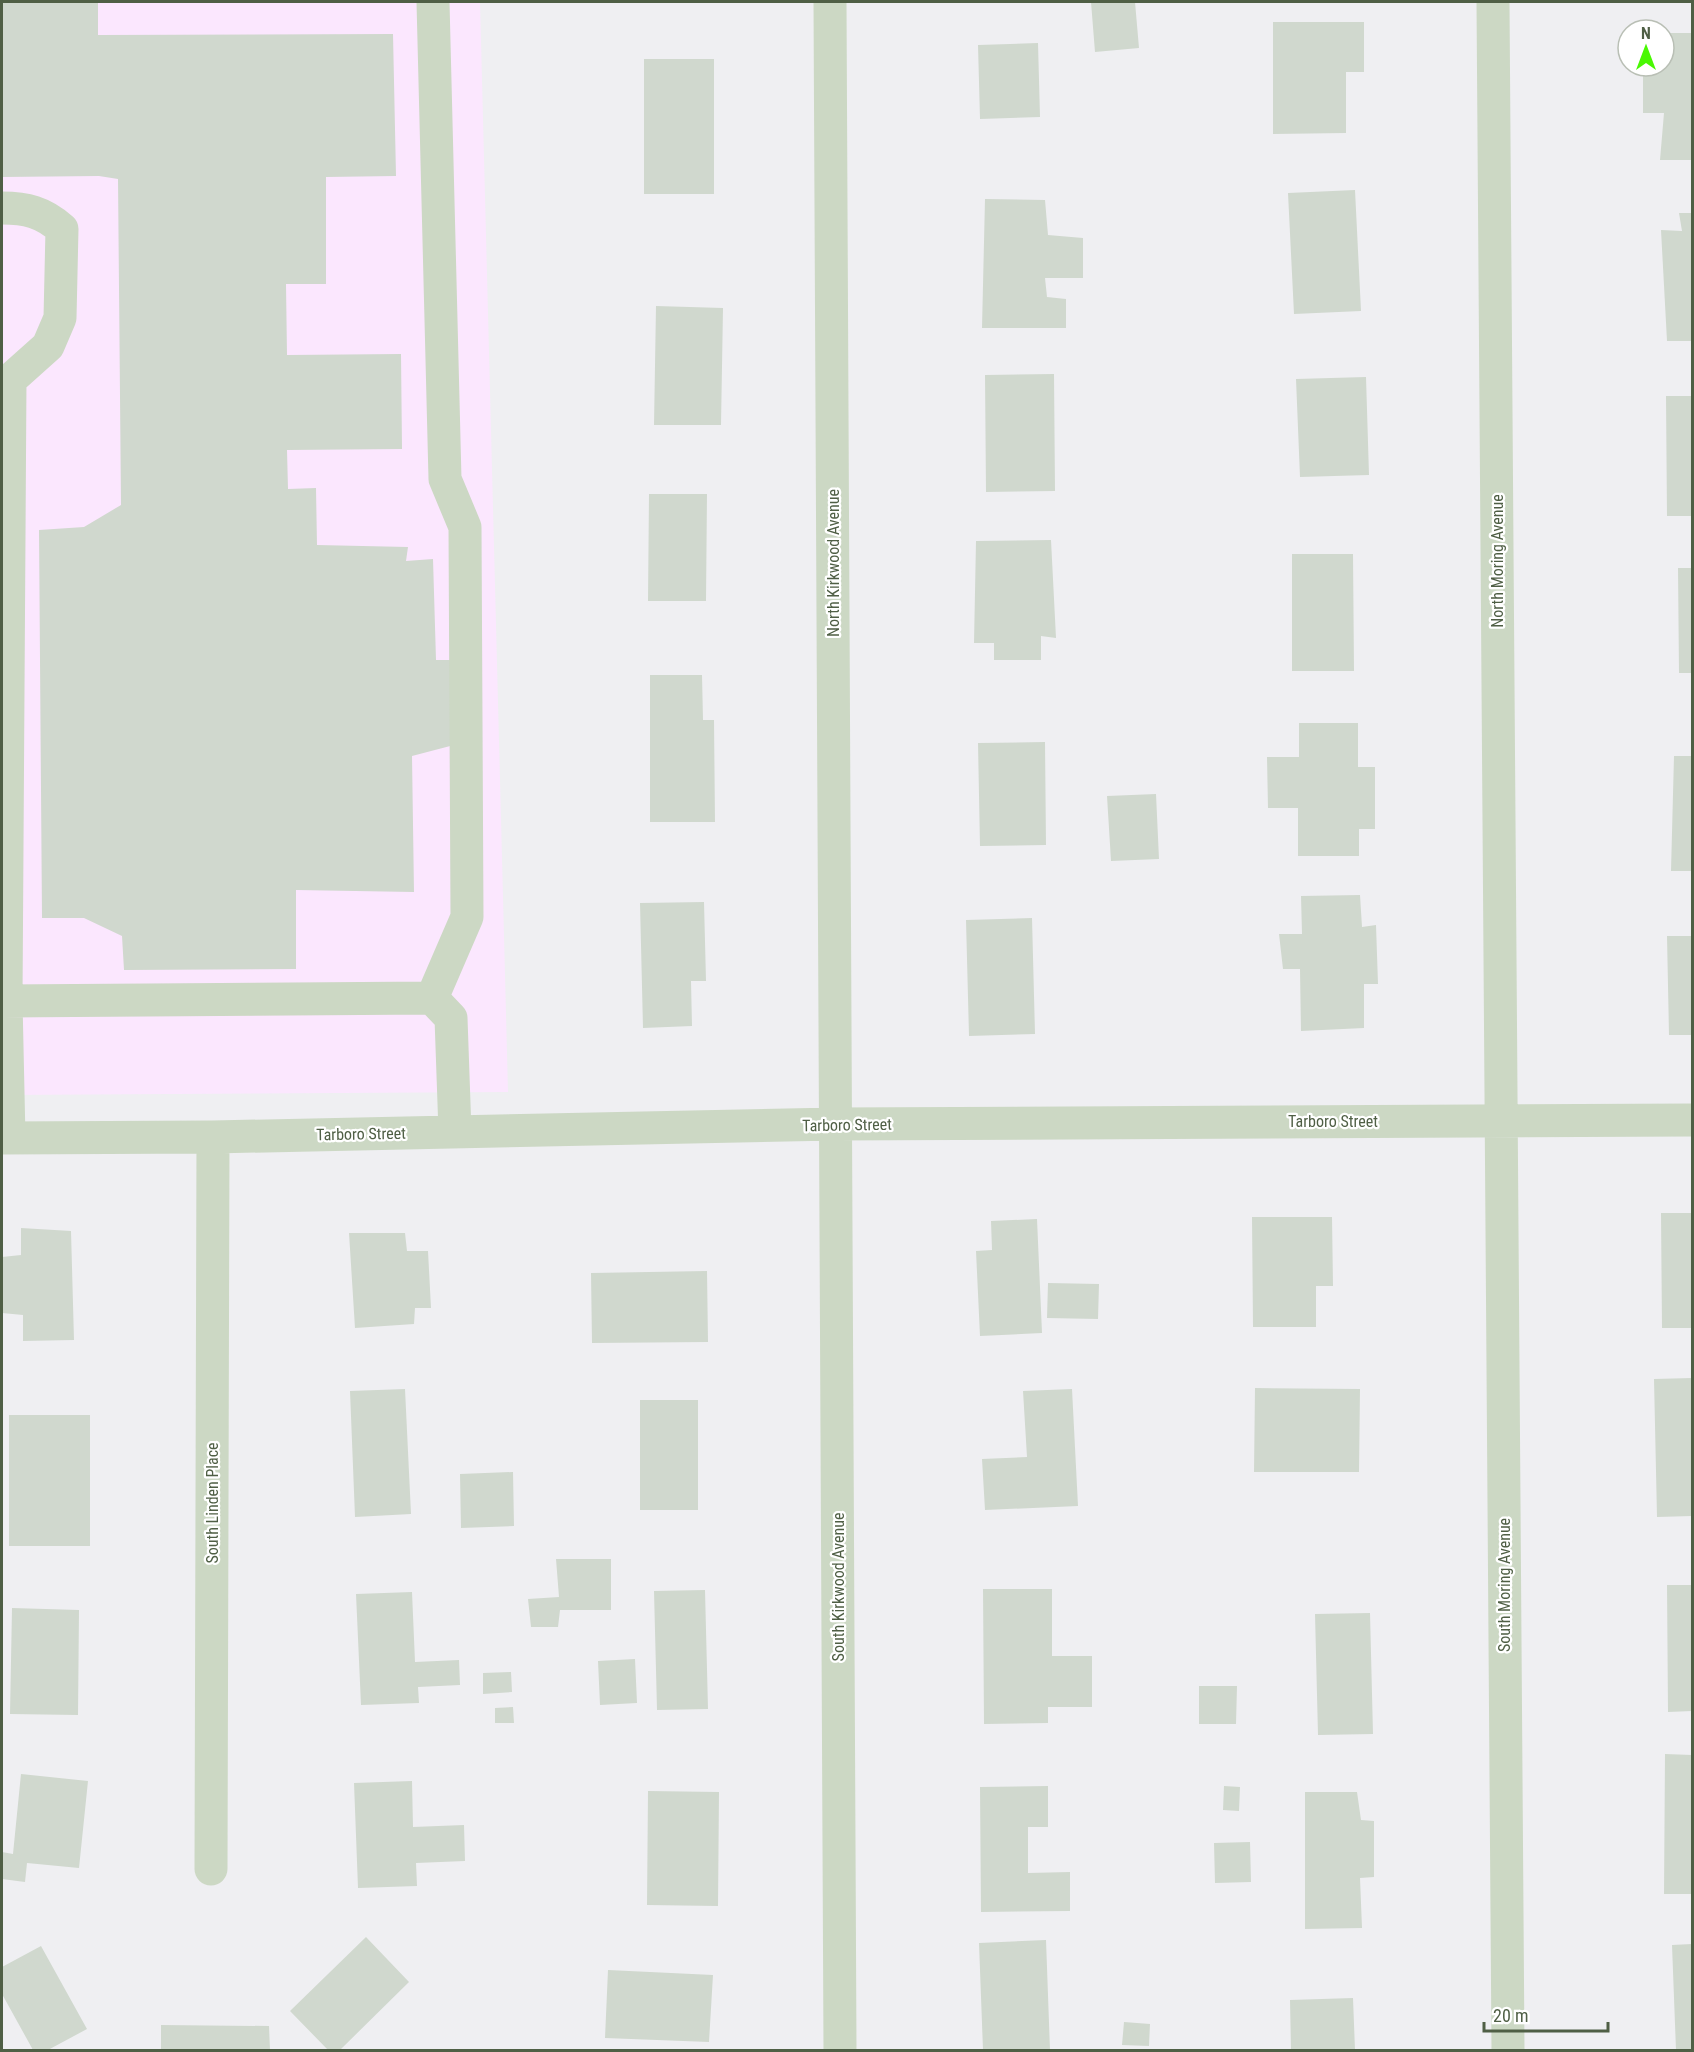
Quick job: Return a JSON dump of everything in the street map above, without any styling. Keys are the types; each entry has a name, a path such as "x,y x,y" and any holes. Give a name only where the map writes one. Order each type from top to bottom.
{"street":[{"path":"432,998 467,917 465,528 445,479 433,2"},
{"name":"North Kirkwood Avenue","path":"830,2 836,1124"},
{"name":"North Moring Avenue","path":"1493,2 1500,1120"},
{"path":"2,208 23,208 50,219 62,229 60,318 48,345 10,380 4,1001 5,1138"},
{"path":"4,1001 432,998 451,1018 455,1132"},
{"name":"South Moring Avenue","path":"1500,1120 1508,2050"},
{"name":"Tarboro Street","path":"5,1138 213,1137 836,1124 1692,1120"},
{"name":"South Kirkwood Avenue","path":"836,1124 840,2050"},
{"name":"South Linden Place","path":"211,1869 213,1137"}],"shaded area":[{"path":"2,2 480,2 508,1092 2,1095"}],"building":[{"path":"2,2 98,2 98,35 393,34 396,176 326,177 326,284 286,284 287,355 401,354 402,449 287,450 288,489 316,488 317,545 408,547 406,561 433,559 436,660 453,660 454,745 412,756 414,892 296,890 296,969 124,970 122,936 84,918 42,918 39,530 84,527 121,505 118,179 99,176 2,177"},
{"path":"1091,2 1135,2 1139,48 1095,52"},
{"path":"1273,22 1364,22 1364,72 1346,72 1346,133 1273,134"},
{"path":"1676,33 1692,33 1692,160 1660,160 1664,113 1643,113 1643,78 1676,78"},
{"path":"1038,43 1040,117 980,119 978,45"},
{"path":"644,59 714,59 714,194 644,194"},
{"path":"1355,190 1361,311 1294,314 1288,193"},
{"path":"985,199 1045,200 1048,235 1083,238 1083,278 1045,278 1047,297 1066,299 1066,328 982,328"},
{"path":"1679,213 1692,213 1692,341 1667,341 1661,230 1682,231"},
{"path":"656,306 723,308 721,425 654,425"},
{"path":"1054,374 1055,491 986,492 985,375"},
{"path":"1366,377 1369,475 1300,477 1296,379"},
{"path":"1666,396 1692,396 1692,516 1667,516"},
{"path":"649,494 707,494 706,601 648,601"},
{"path":"1051,540 1056,638 1041,636 1041,660 994,660 994,643 974,643 976,541"},
{"path":"1292,554 1353,554 1354,671 1292,671"},
{"path":"1678,568 1692,568 1692,673 1679,673"},
{"path":"650,675 702,675 703,720 714,720 715,822 650,822"},
{"path":"1299,723 1358,723 1358,767 1375,767 1375,829 1359,829 1359,856 1298,856 1298,808 1268,808 1267,757 1299,757"},
{"path":"1045,742 1046,845 980,846 978,743"},
{"path":"1674,756 1692,756 1692,871 1671,871"},
{"path":"1156,794 1159,859 1111,861 1107,796"},
{"path":"1360,895 1362,927 1376,925 1378,984 1364,984 1364,1028 1301,1031 1300,969 1283,969 1279,934 1302,934 1301,896"},
{"path":"704,902 706,981 691,981 692,1026 643,1028 640,903"},
{"path":"1032,918 1035,1034 969,1036 966,920"},
{"path":"1667,936 1692,936 1692,1035 1669,1035"},
{"path":"1661,1213 1692,1213 1692,1328 1662,1328"},
{"path":"1252,1217 1332,1217 1333,1286 1316,1286 1316,1327 1253,1327"},
{"path":"1037,1219 1042,1333 980,1336 976,1251 992,1250 991,1221"},
{"path":"21,1228 71,1231 74,1340 23,1341 23,1315 2,1313 2,1257 21,1255"},
{"path":"349,1233 405,1233 407,1251 428,1251 431,1308 415,1308 414,1324 355,1328"},
{"path":"707,1271 708,1342 592,1343 591,1273"},
{"path":"1048,1283 1099,1284 1098,1319 1047,1318"},
{"path":"1692,1378 1692,1516 1657,1517 1654,1379"},
{"path":"1255,1388 1360,1389 1359,1472 1254,1472"},
{"path":"405,1389 411,1514 355,1517 350,1391"},
{"path":"1072,1389 1078,1506 985,1510 982,1459 1027,1457 1023,1391"},
{"path":"640,1400 698,1400 698,1510 640,1510"},
{"path":"9,1415 90,1415 90,1546 9,1546"},
{"path":"513,1472 514,1526 461,1528 460,1474"},
{"path":"556,1559 611,1559 611,1610 560,1610 558,1627 531,1627 528,1599 559,1597"},
{"path":"1667,1585 1692,1585 1692,1711 1668,1712"},
{"path":"983,1589 1052,1589 1052,1656 1092,1656 1092,1707 1048,1707 1048,1723 984,1724"},
{"path":"705,1590 708,1709 657,1710 654,1591"},
{"path":"412,1592 415,1662 459,1660 460,1685 418,1687 419,1703 361,1705 356,1594"},
{"path":"12,1608 79,1610 78,1715 10,1714"},
{"path":"1370,1613 1373,1734 1318,1735 1315,1614"},
{"path":"635,1659 637,1703 600,1705 598,1661"},
{"path":"511,1672 512,1692 483,1694 483,1673"},
{"path":"1199,1686 1237,1686 1236,1724 1199,1724"},
{"path":"513,1707 514,1723 495,1723 495,1708"},
{"path":"1665,1754 1692,1755 1692,1894 1664,1894"},
{"path":"21,1774 88,1781 79,1868 27,1863 25,1882 2,1879 2,1852 13,1854"},
{"path":"412,1781 413,1827 464,1825 465,1861 416,1863 417,1886 358,1888 354,1783"},
{"path":"1048,1786 1048,1827 1028,1827 1028,1873 1070,1872 1070,1911 981,1912 980,1787"},
{"path":"1224,1786 1240,1787 1239,1811 1223,1810"},
{"path":"648,1791 719,1792 718,1906 647,1905"},
{"path":"1305,1792 1357,1792 1361,1820 1374,1821 1374,1877 1360,1878 1362,1928 1305,1929"},
{"path":"1250,1842 1251,1882 1215,1883 1214,1843"},
{"path":"366,1937 409,1982 340,2050 328,2050 290,2011"},
{"path":"1046,1940 1050,2050 983,2050 979,1943"},
{"path":"1692,1944 1692,2050 1676,2050 1672,1945"},
{"path":"41,1946 87,2029 48,2050 33,2050 2,1994 2,1967"},
{"path":"608,1970 713,1975 709,2042 605,2038"},
{"path":"1353,1998 1355,2050 1291,2050 1290,2000"},
{"path":"1124,2022 1150,2024 1149,2046 1122,2045"},
{"path":"161,2025 269,2026 270,2050 161,2050"}]}
